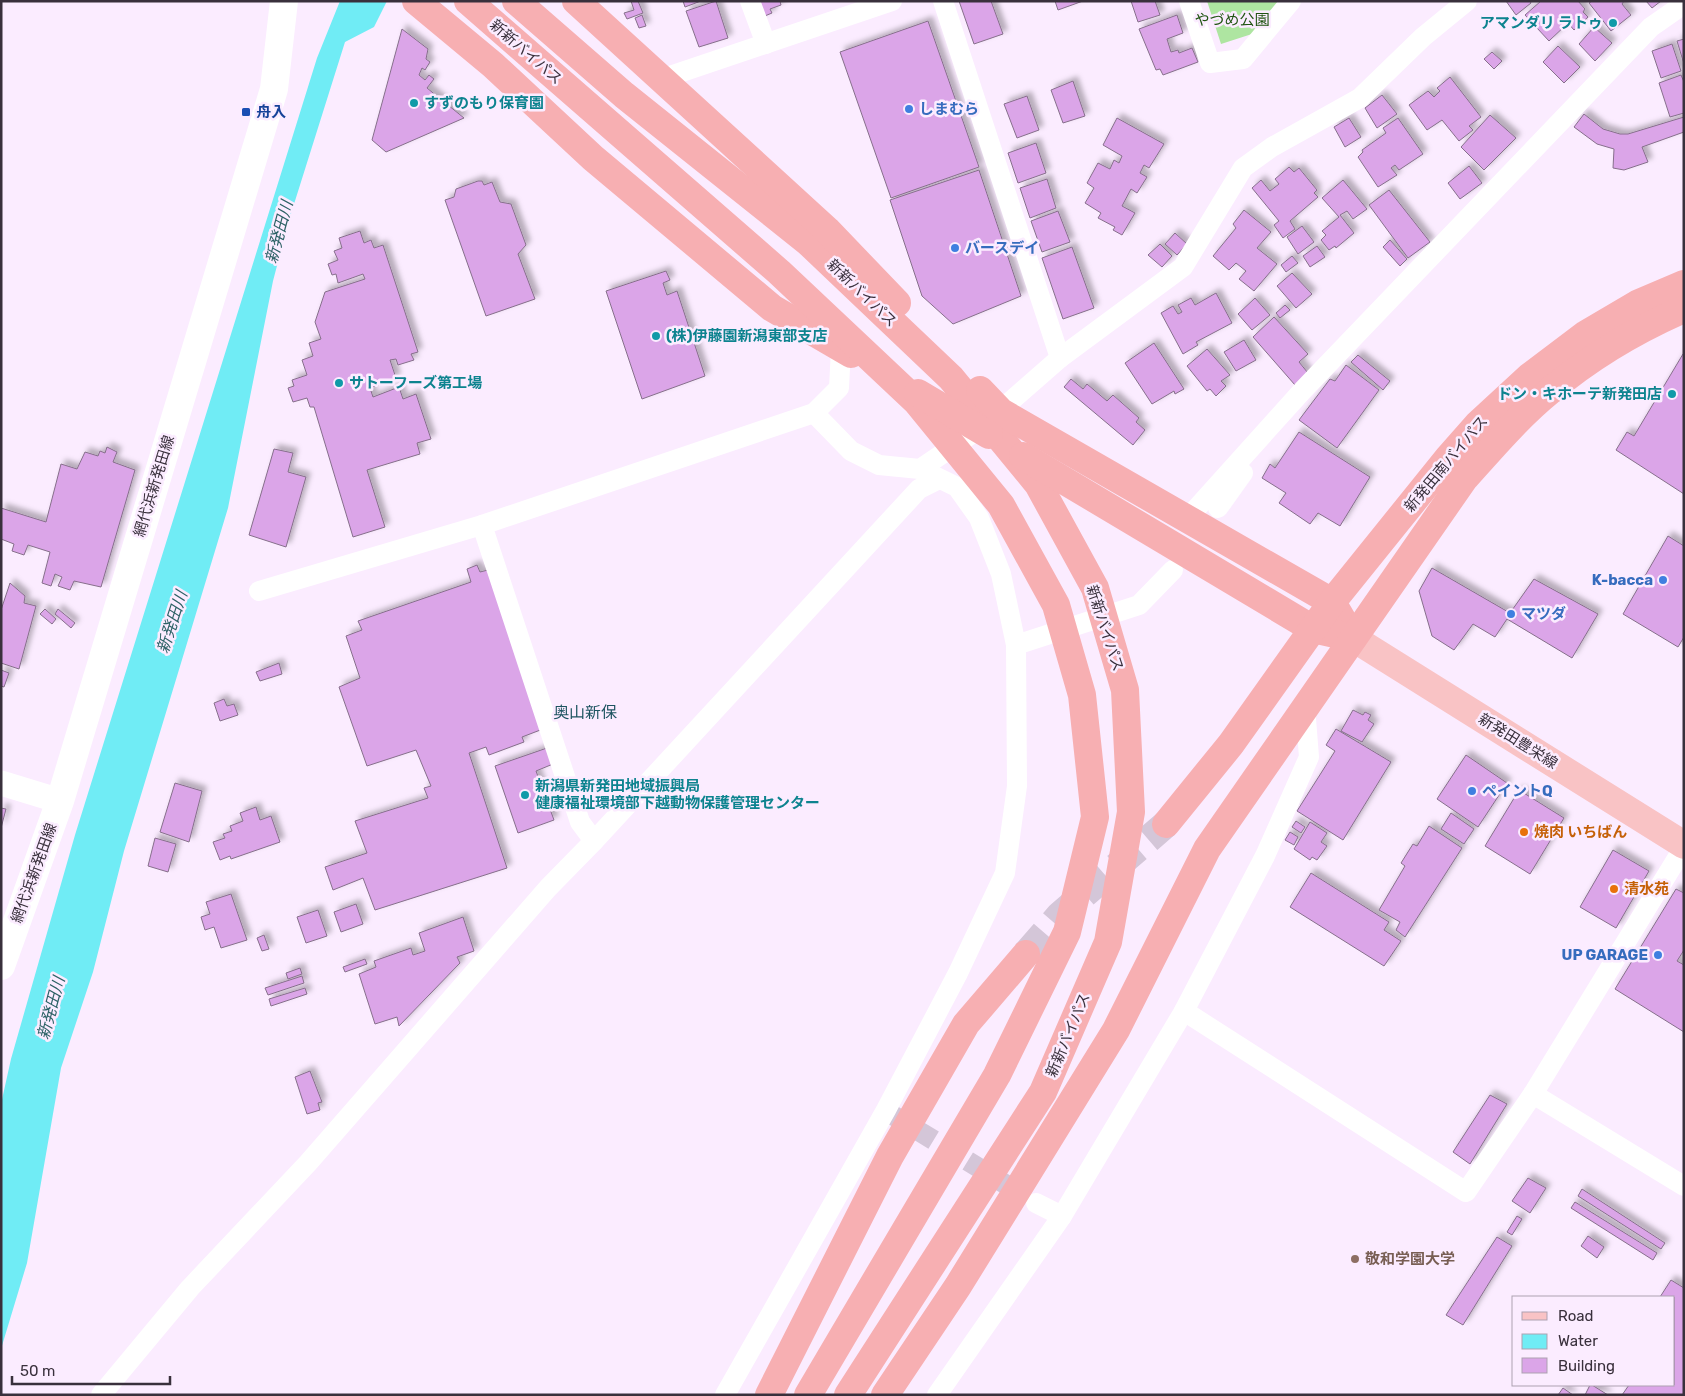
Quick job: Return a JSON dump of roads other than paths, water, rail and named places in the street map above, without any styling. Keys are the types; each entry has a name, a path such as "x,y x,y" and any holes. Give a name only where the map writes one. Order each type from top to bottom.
{"highway":[{"path":"416,1 493,65 593,158 772,308 979,429 1313,629 1353,638"},
{"name":"新新バイパス","path":"468,1 779,272 916,401 1001,505 1056,605 1082,695 1095,818 1067,932 996,1075 808,1395"},
{"name":"新新バイパス","path":"516,1 624,95 808,242 951,378 1038,484 1095,588 1125,690 1131,812 1108,942 1043,1092 848,1395"},
{"path":"576,1 827,230 1001,412 1186,520 1332,602 1353,638"},
{"name":"新発田南バイパス","path":"1166,824 1231,744 1332,602 1448,458 1478,424 1529,377 1586,334 1637,304 1684,284"},
{"name":"新発田南バイパス","path":"886,1395 958,1286 1116,1030 1207,849 1464,479 1507,432 1550,391 1601,352 1654,322 1684,309"},
{"path":"769,1395 890,1156 961,1032 1026,954"}],"main road":[{"name":"網代浜新発田線","path":"1,966 60,801 274,89 284,1"},
{"name":"新発田豊栄線","path":"1353,638 1684,846"}],"street":[{"path":"750,1 766,44"},
{"path":"661,79 892,1"},
{"path":"943,1 1060,358"},
{"path":"1189,1 1210,63 1243,59 1291,1"},
{"path":"920,469 979,429 1001,412 1060,358 1183,267 1243,168 1272,147 1360,98 1423,37 1467,1"},
{"path":"1186,520 1303,390 1651,27 1684,4"},
{"path":"259,591 482,525 814,413 839,388 841,348"},
{"path":"1218,508 1303,390"},
{"path":"725,1395 889,1112 958,973 1005,873 1018,786 1016,645 1001,574 979,518 957,487 920,469 879,464 850,451 814,413"},
{"path":"101,1395 190,1288 308,1163 548,888 594,841 919,488 939,478"},
{"path":"482,525 580,822 594,841"},
{"path":"1016,645 1139,605 1173,570"},
{"path":"937,1395 1062,1216 1184,1011 1265,856 1309,757 1305,706"},
{"path":"1,783 60,801"},
{"path":"1184,1011 1466,1192 1533,1094 1684,846"},
{"path":"1533,1094 1684,1186"},
{"path":"1036,1203 1062,1216"}],"water":[{"name":"新発田川","path":"340,1 387,1 374,27 345,42 289,220 273,281 228,508 124,851 93,972 61,1068 27,1263 1,1349 1,1104 11,1059 75,835 317,58"}],"tunnel":[{"path":"1026,954 1060,915 1166,824"},
{"path":"891,1114 1028,1198"}],"place":[{"name":"アマンダリ ラトゥ","path":"1613,23"},
{"name":"すずのもり保育園","path":"414,103"},
{"name":"しまむら","path":"909,109"},
{"name":"舟入","path":"246,112"},
{"name":"バースデイ","path":"955,248"},
{"name":"(株)伊藤園新潟東部支店","path":"656,336"},
{"name":"サトーフーズ第工場","path":"339,383"},
{"name":"ドン・キホーテ新発田店","path":"1672,394"},
{"name":"K-bacca","path":"1663,580"},
{"name":"マツダ","path":"1511,614"},
{"name":"ペイントQ","path":"1472,791"},
{"name":"新潟県新発田地域振興局 健康福祉環境部下越動物保護管理センター","path":"525,795"},
{"name":"焼肉 いちばん","path":"1524,832"},
{"name":"清水苑","path":"1614,889"},
{"name":"UP GARAGE","path":"1658,955"},
{"name":"敬和学園大学","path":"1355,1259"}],"district":[{"name":"奥山新保","path":"585,712"}],"park label":[{"name":"やづめ公園","path":"1232,20"}]}
